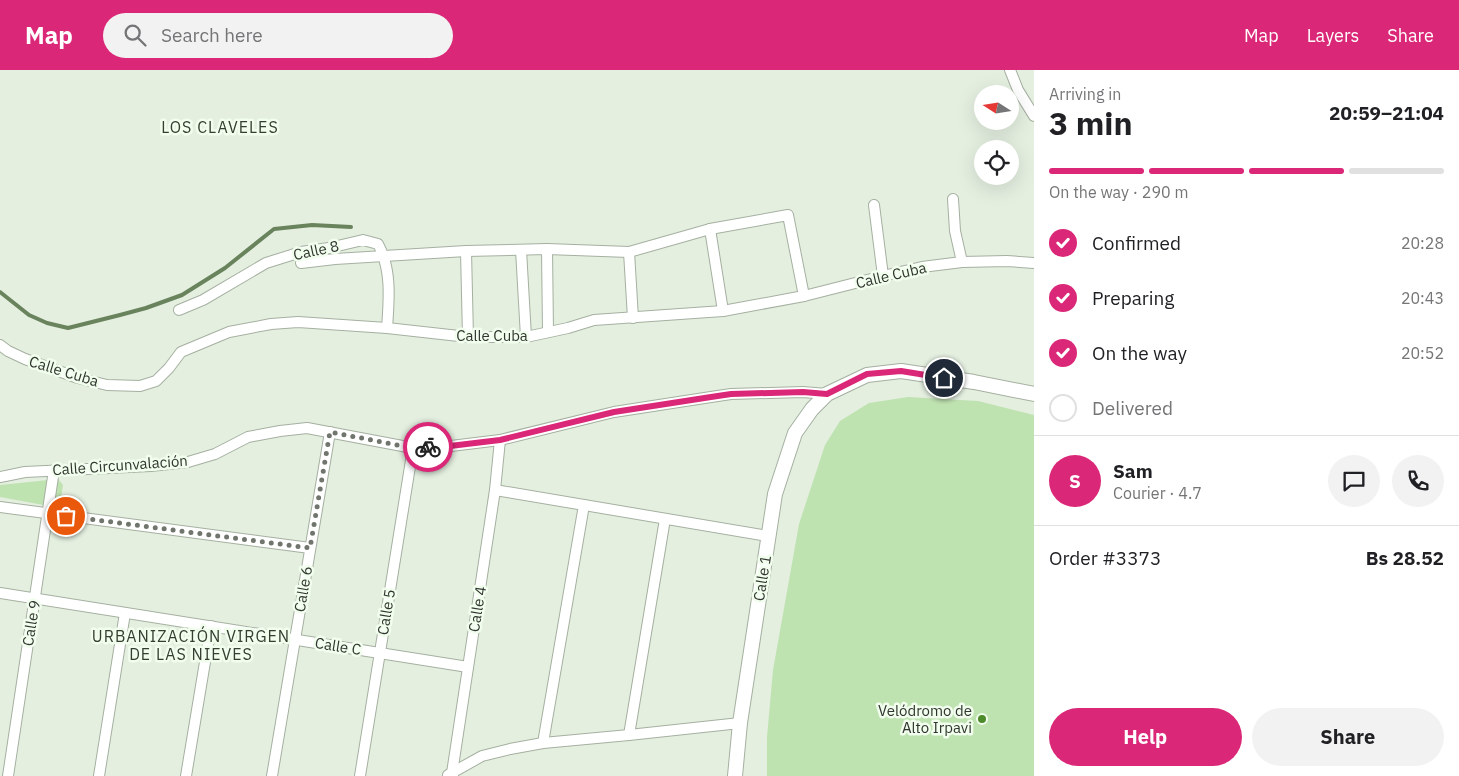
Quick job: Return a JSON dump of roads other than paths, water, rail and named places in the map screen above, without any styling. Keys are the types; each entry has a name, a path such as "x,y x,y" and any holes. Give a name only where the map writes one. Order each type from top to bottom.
{"street":[{"path":"1010,70 1018,90 1034,116"},
{"path":"952,200 955,231 962,262"},
{"path":"874,205 883,276"},
{"path":"301,263 335,259 466,251 547,249 629,252 710,230 788,215 804,296"},
{"path":"710,230 723,312"},
{"name":"Calle 8","path":"179,310 203,300 266,263 301,252 363,240 378,244 385,256"},
{"path":"547,249 548,332"},
{"path":"521,250 526,337"},
{"path":"466,251 468,337"},
{"path":"629,252 633,318"},
{"path":"385,256 388,272 389,305 387,328"},
{"name":"Calle Cuba","path":"0,345 25,359 78,378 107,384 140,386 156,380 169,368 181,352 229,332 271,324 298,322 387,328 468,337 526,337 594,320 723,312 804,296 922,267 962,262 1007,261 1034,263"},
{"name":"Calle 1","path":"735,776 740,723 775,494 795,433 812,409 827,394 867,374 901,371 974,382 1034,394"},
{"name":"Calle Circunvalación","path":"0,476 25,472 152,466 188,462 215,454 248,437 307,428 413,448 450,446 500,440 614,412 731,394 803,392 827,394"},
{"name":"Calle 6","path":"272,776 330,432"},
{"name":"Calle 4","path":"451,775 495,490 500,440"},
{"name":"Calle 5","path":"360,776 413,448"},
{"name":"Calle 9","path":"8,776 54,470"},
{"path":"495,490 768,536"},
{"path":"543,743 584,506"},
{"path":"0,507 310,548"},
{"path":"629,735 665,519"},
{"name":"Calle C","path":"0,593 468,667"},
{"path":"100,776 125,613"},
{"path":"186,776 211,626"},
{"path":"451,775 482,756 543,743 740,723"}],"waterway":[{"path":"0,292 29,315 47,323 68,328 146,308 182,295 225,268 274,229 312,225 351,227"}],"place":[{"name":"Velódromo de Alto Irpavi","path":"982,719"}],"district":[{"name":"LOS CLAVELES","path":"220,127"},
{"name":"URBANIZACIÓN VIRGEN DE LAS NIEVES","path":"191,645"}]}
